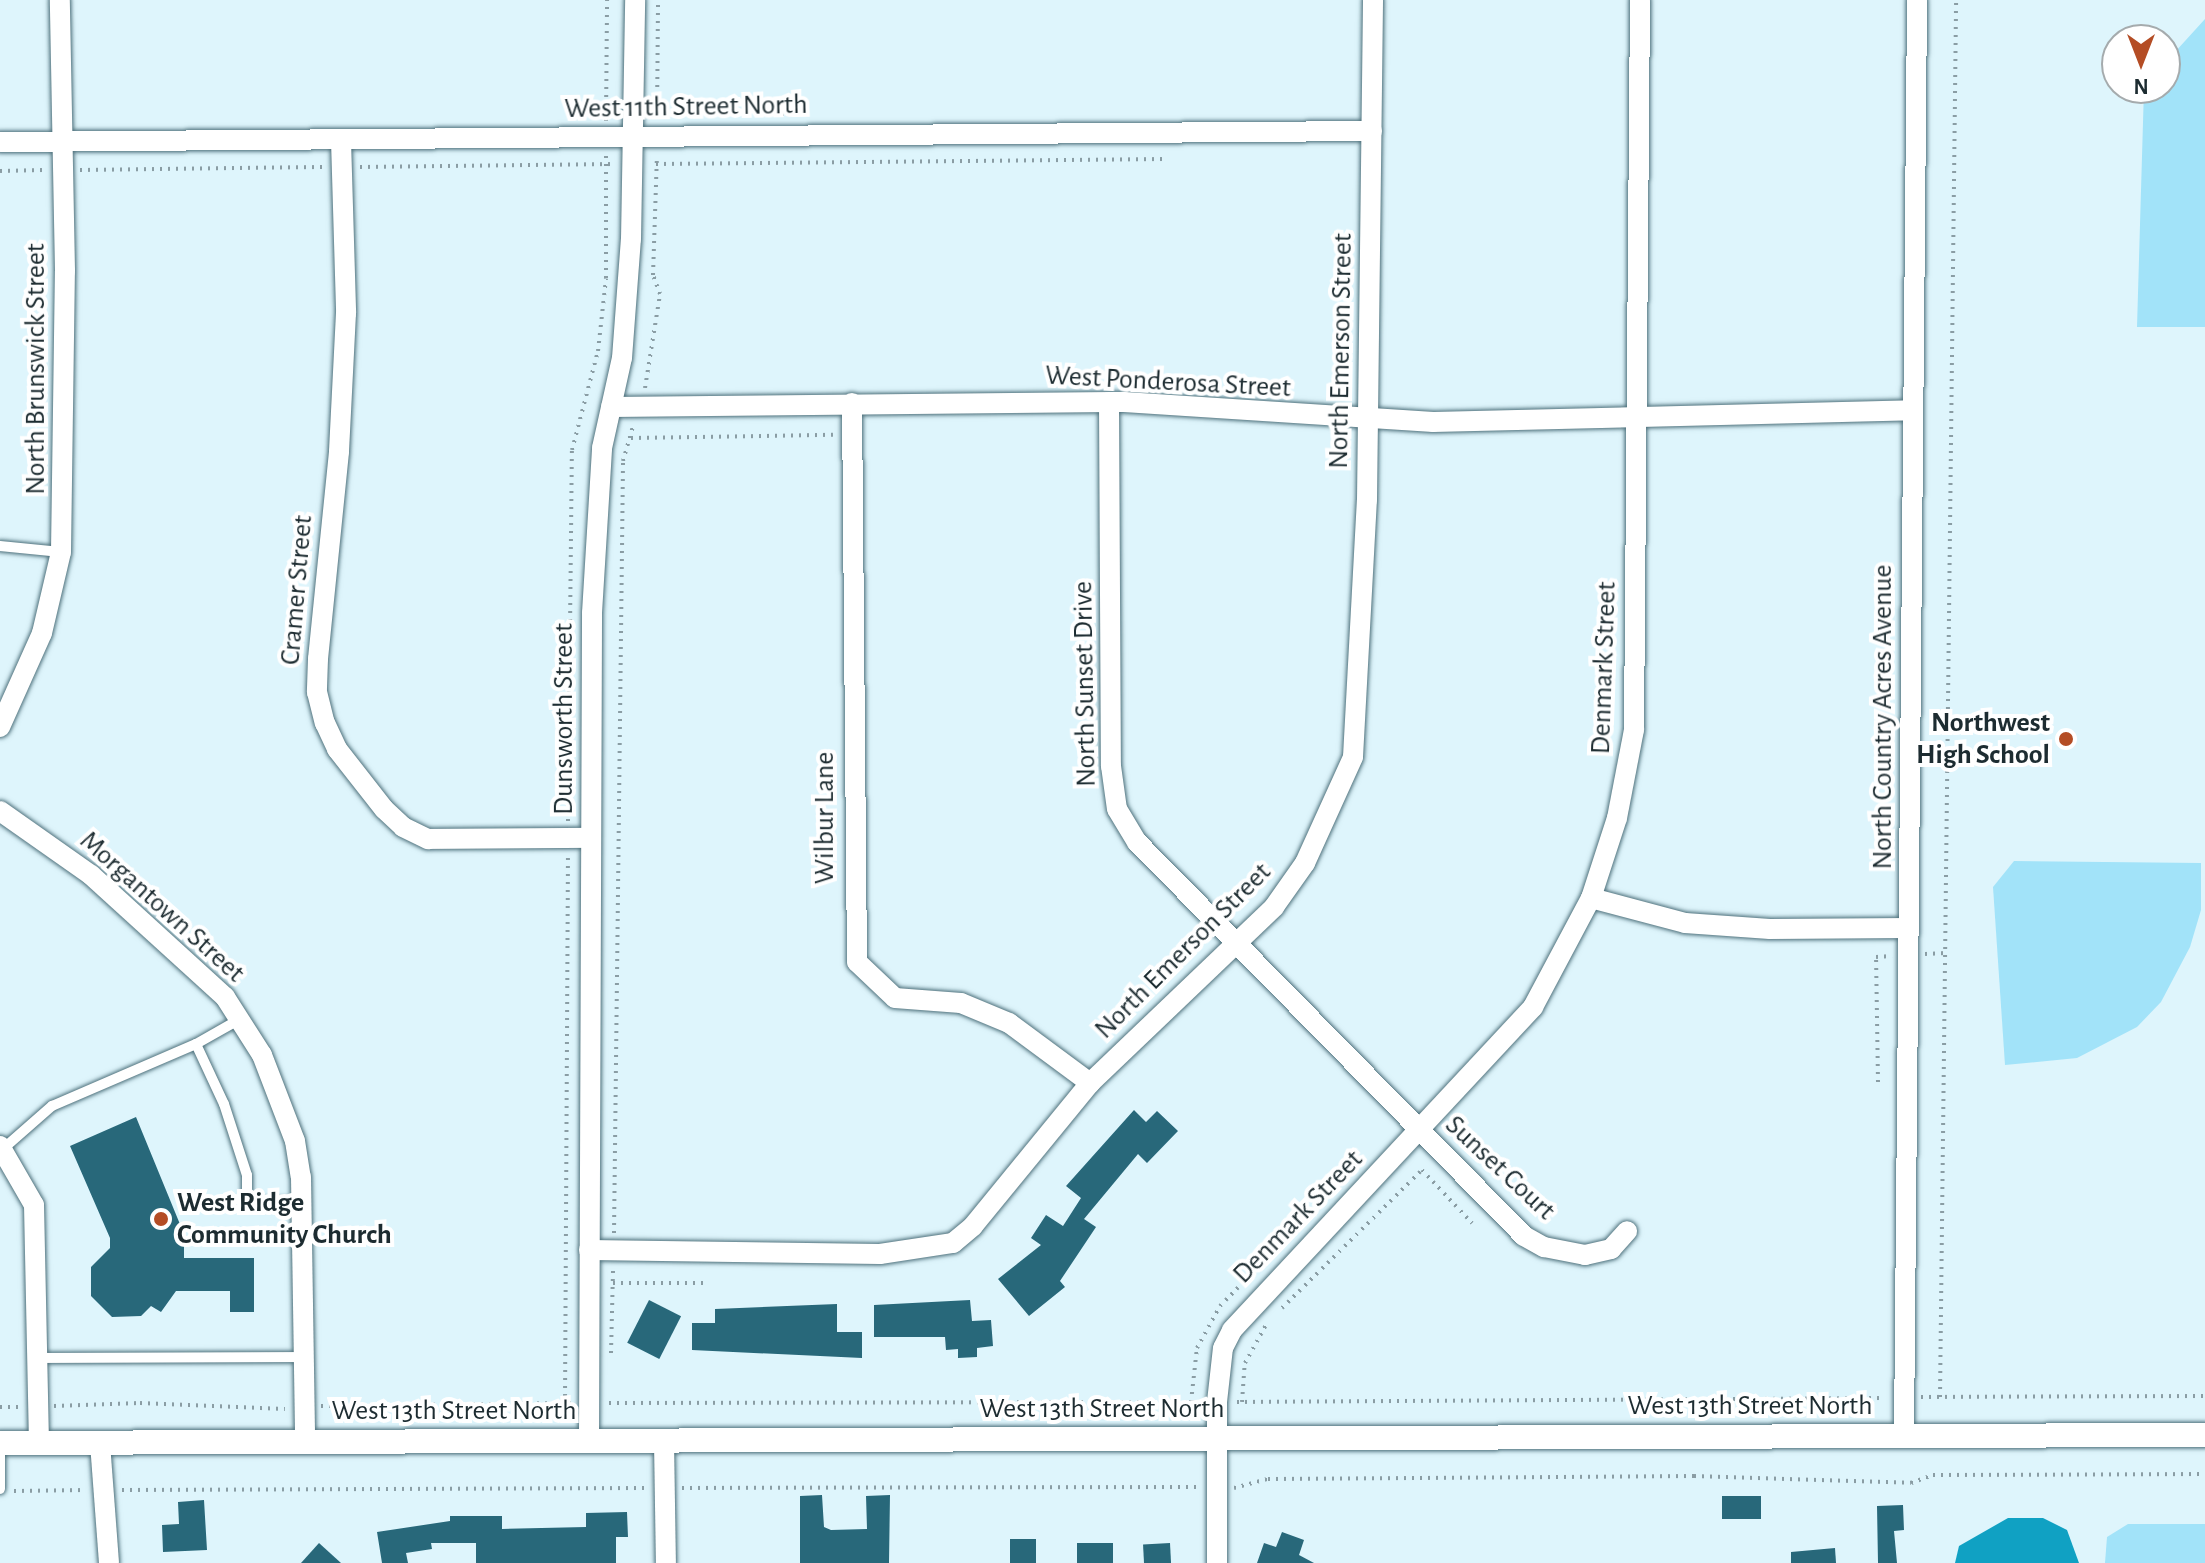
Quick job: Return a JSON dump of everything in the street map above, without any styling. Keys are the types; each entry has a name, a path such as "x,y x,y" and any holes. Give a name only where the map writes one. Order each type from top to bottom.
{"street":[{"name":"North Brunswick Street","path":"0,727 42,633 61,552 63,142 60,0"},
{"name":"Dunsworth Street","path":"589,1441 600,1403 589,1250 592,613 602,448 622,358 632,164 635,0"},
{"name":"North Emerson Street","path":"589,1250 880,1254 953,1243 973,1226 1090,1083 1236,945 1305,863 1353,757 1368,419 1373,0"},
{"name":"Denmark Street","path":"1217,1563 1217,1402 1223,1348 1232,1330 1533,1007 1591,898 1617,818 1634,730 1640,0"},
{"name":"North Country Acres Avenue","path":"1904,1435 1917,0"},
{"name":"West 11th Street North","path":"0,142 1372,131"},
{"name":"Cramer Street","path":"341,140 343,375 317,692 325,723 337,749 384,809 403,827 428,839 591,838"},
{"name":"West Ponderosa Street","path":"611,407 1109,402 1368,419 1637,417 1913,410"},
{"name":"North Sunset Drive","path":"1109,402 1111,766 1117,809 1137,842 1420,1131"},
{"name":"Wilbur Lane","path":"852,403 857,962 872,981 895,998 961,1003 1009,1023 1090,1083"},
{"name":"Morgantown Street","path":"0,811 91,875 225,997 262,1055 290,1129 304,1203 305,1442"},
{"path":"1591,898 1685,923 1770,929 1909,928"},
{"name":"Sunset Court","path":"1420,1131 1497,1211 1544,1247 1585,1255 1611,1249 1627,1231"},
{"path":"2,1147 34,1205 39,1443"},
{"name":"West 13th Street North","path":"0,1443 2205,1435"},
{"path":"664,1441 666,1563"},
{"path":"100,1443 109,1563"}],"lane":[{"path":"0,547 61,552"},
{"path":"2,1147 52,1106 196,1044 240,1019"},
{"path":"196,1044 229,1118 247,1175 247,1203 304,1203"},
{"path":"38,1358 306,1357"},
{"path":"0,1443 0,1490"}],"path":[{"path":"611,1358 623,461 650,371 660,294 653,275 658,0"},
{"path":"1940,1397 1956,0"},
{"path":"0,171 1165,159"},
{"path":"630,438 833,435"},
{"path":"1280,1310 1422,1170 1472,1223"},
{"path":"613,1283 709,1283"},
{"path":"1242,1402 1245,1363 1269,1320"},
{"path":"600,1403 610,1388"},
{"path":"0,1407 140,1403 306,1407 2205,1396"},
{"path":"0,1490 1217,1487 1268,1479 1694,1476 1911,1483 1933,1475 2205,1474"}],"shaded area":[{"path":"2205,19 2205,327 2137,327 2144,104 2181,104 2181,45"},
{"path":"2014,861 2201,863 2201,910 2190,947 2161,1002 2137,1027 2077,1058 2005,1065 1993,887"},
{"path":"2008,1518 2043,1518 2067,1530 2079,1563 1955,1563 1959,1546"},
{"path":"2128,1524 2205,1524 2205,1563 2105,1563 2107,1537"}],"building":[{"path":"1134,1110 1146,1122 1157,1111 1178,1131 1147,1163 1138,1154 1084,1219 1096,1227 1060,1281 1065,1287 1029,1316 998,1279 1041,1245 1031,1238 1046,1215 1063,1226 1081,1198 1066,1186"},
{"name":"West Ridge Community Church","path":"136,1117 184,1234 184,1258 254,1258 254,1312 230,1312 230,1291 176,1291 161,1312 151,1306 141,1316 112,1317 91,1296 91,1267 110,1248 110,1238 70,1146"},
{"path":"649,1300 681,1316 659,1359 627,1343"},
{"path":"970,1300 972,1321 991,1320 993,1346 977,1348 977,1357 958,1358 958,1349 946,1350 945,1337 874,1337 874,1305"},
{"path":"837,1304 837,1332 862,1332 862,1358 692,1350 692,1323 715,1323 715,1309"},
{"path":"822,1495 824,1527 831,1530 867,1529 866,1496 890,1495 889,1563 800,1563 800,1496"},
{"path":"1722,1496 1761,1496 1761,1519 1722,1519"},
{"path":"204,1500 207,1550 163,1552 162,1525 179,1524 178,1502"},
{"path":"1903,1505 1904,1530 1894,1531 1897,1563 1878,1563 1877,1506"},
{"path":"627,1512 628,1537 616,1537 616,1563 476,1563 476,1543 431,1543 432,1549 406,1553 408,1563 382,1563 377,1532 450,1521 450,1516 502,1516 502,1529 586,1527 586,1513"},
{"path":"1282,1532 1304,1540 1299,1555 1314,1563 1257,1563 1264,1543 1276,1547"},
{"path":"1010,1539 1036,1539 1036,1563 1010,1563"},
{"path":"319,1543 341,1563 301,1563"},
{"path":"1077,1543 1113,1543 1113,1563 1077,1563"},
{"path":"1170,1543 1171,1563 1144,1563 1143,1544"},
{"path":"1835,1548 1836,1563 1791,1563 1791,1552"}],"place":[{"name":"Northwest High School","path":"2066,739"},
{"name":"West Ridge Community Church","path":"161,1219"}]}
